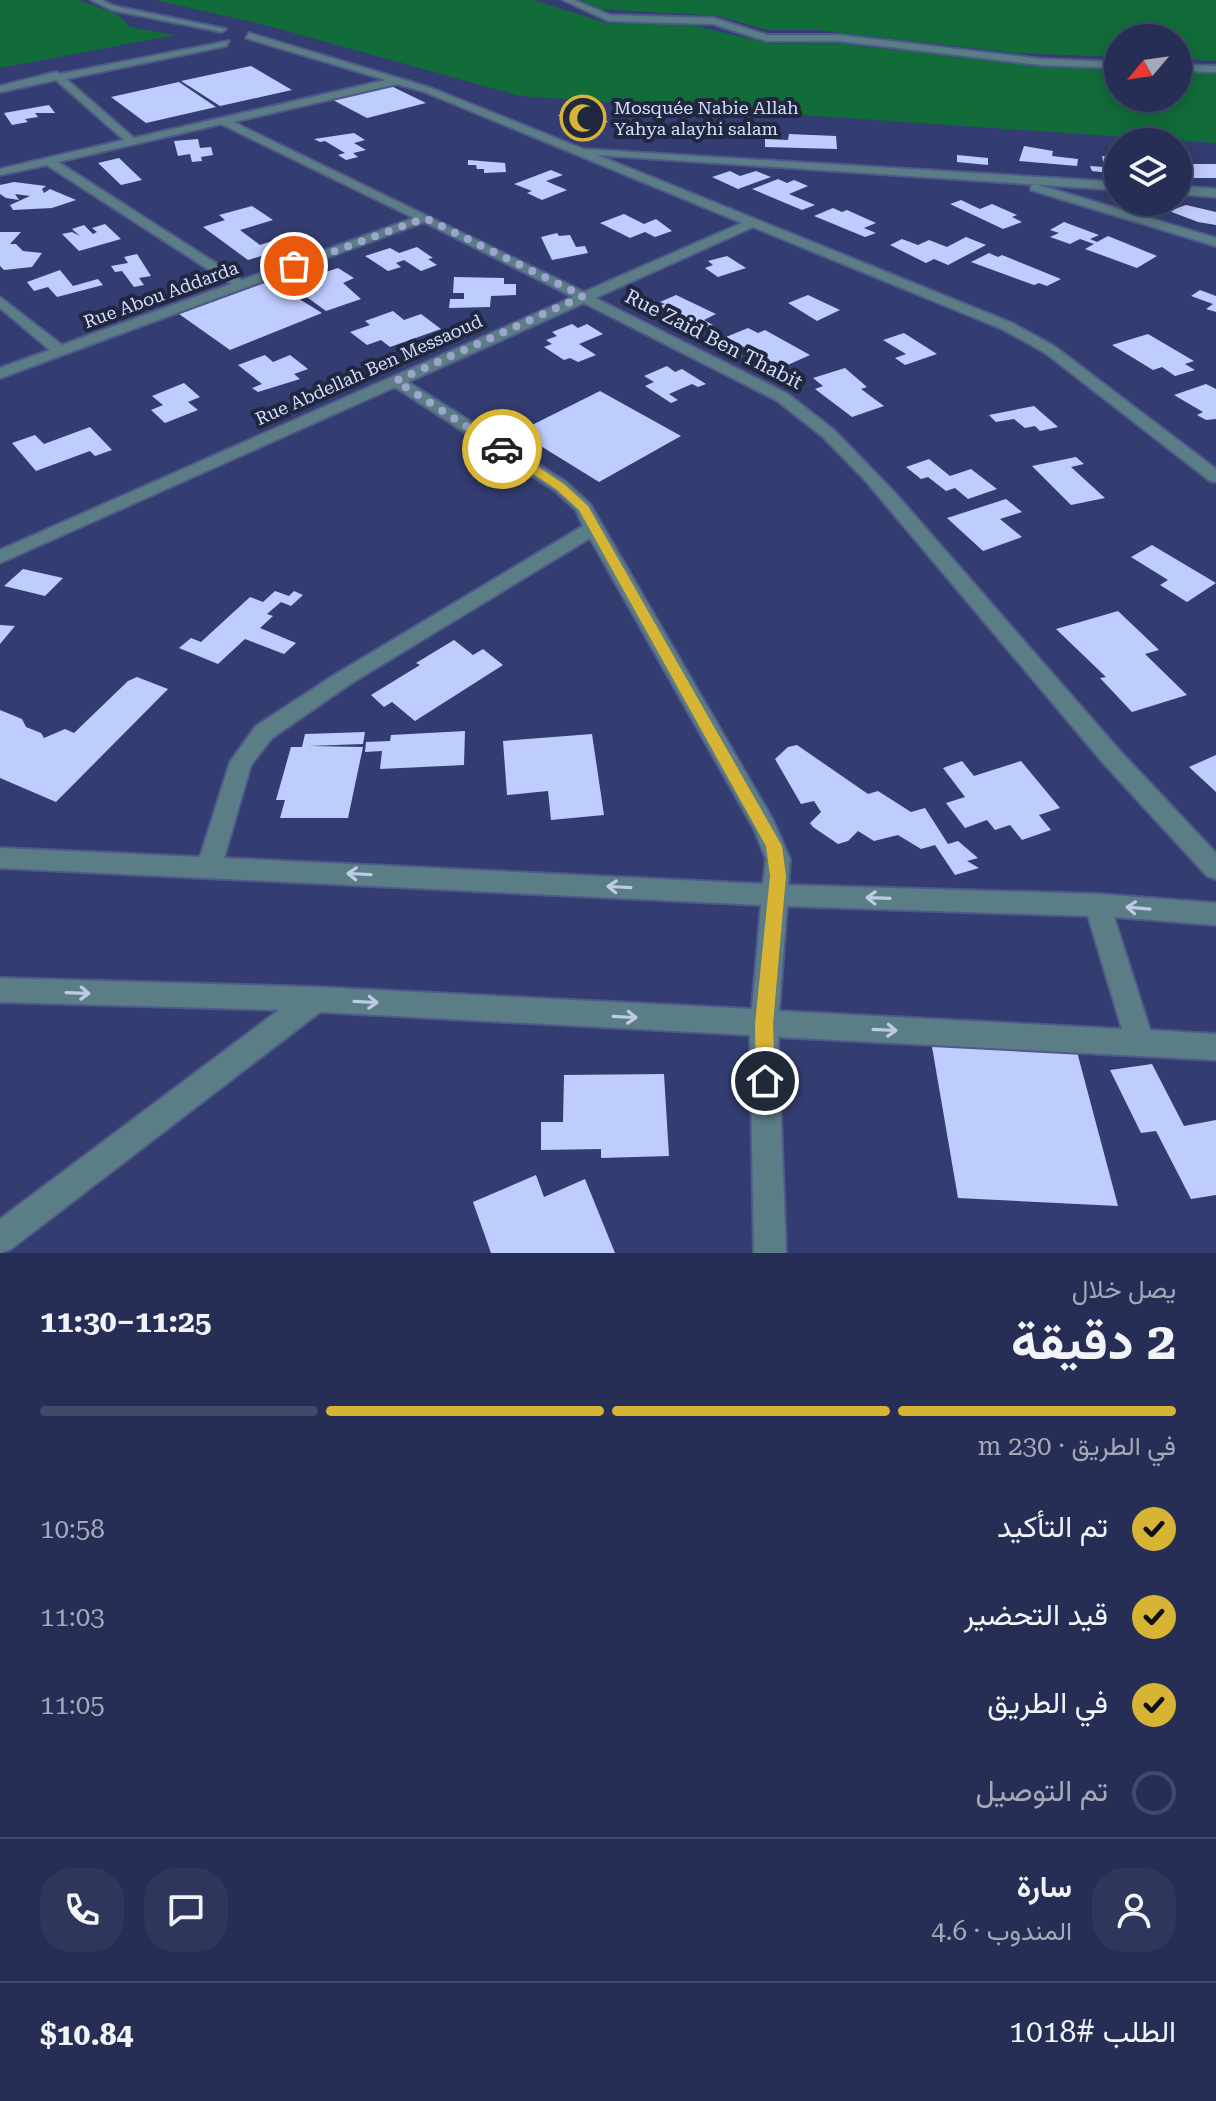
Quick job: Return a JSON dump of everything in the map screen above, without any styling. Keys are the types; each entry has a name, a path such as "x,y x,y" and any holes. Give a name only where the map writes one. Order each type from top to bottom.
{"street":[{"path":"95,0 112,8 242,31 400,80 991,320 1035,341 1216,477"},
{"path":"567,0 604,17 714,21 766,38 839,38 1041,62 1104,64"},
{"path":"191,21 206,43 226,43"},
{"path":"0,88 172,51 199,36 222,29"},
{"path":"239,41 242,31"},
{"path":"58,76 187,55 239,41 279,44"},
{"path":"1192,68 1216,69"},
{"path":"58,76 131,141"},
{"path":"0,172 400,80"},
{"name":"Rue Zaid Ben Thabit","path":"221,120 583,296 782,397 833,435 1051,688 1216,869"},
{"path":"582,152 607,150 1104,185"},
{"path":"49,161 241,285"},
{"path":"992,176 1216,242"},
{"path":"1192,191 1216,193"},
{"name":"Rue Abou Addarda","path":"0,373 425,218"},
{"name":"Rue Abdellah Ben Messaoud","path":"0,557 754,222"},
{"path":"0,301 60,351"},
{"path":"396,381 560,486 584,508 765,827 778,859 764,1024 770,1253"},
{"path":"209,866 241,762 264,732 343,679 593,528"},
{"path":"0,858 775,895 1098,905 1216,914"},
{"path":"1098,905 1140,1043"},
{"path":"0,990 316,999 1216,1047"},
{"path":"0,1238 316,999"}],"green space":[{"path":"0,0 79,0 118,15 130,27 175,35 0,68"},
{"path":"156,0 533,0 610,24 674,21 773,44 835,43 1025,64 1104,67 1104,112 1192,112 1192,71 1216,72 1216,143 1192,141 1192,128 1104,128 1104,135 520,96 269,26"},
{"path":"580,0 1216,0 1216,61 1192,60 1192,24 1104,24 1104,56 1016,53 816,30 767,30 719,16 601,9"}],"building":[{"path":"251,66 292,90 220,106 181,81"},
{"path":"179,82 216,107 146,123 111,97"},
{"path":"389,85 426,103 367,118 331,99"},
{"path":"49,105 55,113 35,113 38,117 12,125 4,113"},
{"name":"Mosquée Nabie Allah Yahya alayhi salam","path":"592,109 608,122 573,128 558,115"},
{"path":"354,133 365,140 354,143 366,150 353,153 358,157 346,160 338,155 345,153 325,141 314,139"},
{"path":"789,134 836,136 837,149 765,147 765,139 788,140"},
{"path":"198,139 200,148 211,147 213,155 192,162 190,154 178,156 174,141"},
{"path":"1024,146 1053,151 1052,156 1078,159 1077,166 1019,161"},
{"path":"957,155 988,158 988,165 957,162"},
{"path":"119,158 142,180 121,185 98,163"},
{"path":"468,160 505,163 506,172 484,173 484,169 477,169 476,165 468,165"},
{"path":"1192,164 1216,164 1216,178 1192,178"},
{"path":"1090,166 1104,167 1104,172 1092,171"},
{"path":"551,170 563,175 546,181 567,190 542,200 527,193 532,191 514,184"},
{"path":"730,171 740,176 756,171 771,177 738,189 712,177"},
{"path":"778,179 787,183 794,180 808,186 789,194 815,205 802,210 752,189"},
{"path":"14,182 46,186 42,189 44,193 50,189 76,200 52,208 13,210 10,205 30,196 15,194 19,200 0,194 0,185"},
{"path":"961,200 980,209 992,204 1017,215 1012,217 1022,222 1003,229 950,204"},
{"path":"252,206 273,220 240,230 260,245 284,237 295,246 248,260 203,227 225,220 219,215"},
{"path":"1192,206 1216,212 1216,225 1182,216 1192,216"},
{"path":"833,208 842,212 847,210 876,223 864,228 876,233 865,237 814,216"},
{"path":"624,214 644,224 656,219 672,231 655,237 645,232 630,238 600,223"},
{"path":"1064,222 1099,235 1090,239 1097,242 1108,236 1157,256 1137,268 1085,249 1094,244 1080,239 1070,244 1050,237 1059,233 1050,230"},
{"path":"105,224 121,239 79,251 62,234 72,232 80,236 72,229 84,225 93,234 97,232 92,228"},
{"path":"0,232 21,232 10,244 16,244 23,251 42,253 32,267 4,270 0,266"},
{"path":"557,233 559,236 570,235 576,247 585,246 588,253 552,260 541,237"},
{"path":"966,237 986,245 948,265 934,259 926,263 890,245 902,239 918,245 929,240 947,247"},
{"path":"417,247 433,258 428,259 437,265 421,271 404,260 396,263 401,267 388,271 365,256 390,248 399,253"},
{"path":"989,253 998,257 1002,255 1061,279 1047,286 1034,285 971,262"},
{"path":"137,254 151,276 139,278 144,285 134,287 122,271 115,272 111,266 128,263 124,257"},
{"path":"727,256 746,268 718,277 705,268 713,265 708,261"},
{"path":"338,268 354,278 343,283 361,299 326,311 304,295 313,292 298,281"},
{"path":"60,270 73,286 98,279 103,285 57,297 48,287 34,291 27,282"},
{"path":"454,277 504,278 504,284 516,284 516,295 491,296 490,307 449,308 450,299 464,299 464,293 453,293"},
{"path":"270,281 322,313 230,350 179,314"},
{"path":"1200,290 1216,296 1216,312 1206,309 1213,304 1191,296"},
{"path":"676,295 716,314 704,320 713,325 700,331 660,306 665,304 660,302"},
{"path":"808,295 840,310 817,321 788,303"},
{"path":"393,311 404,320 421,314 441,329 390,347 381,340 367,345 350,332 370,325 365,321"},
{"path":"572,324 578,328 587,324 603,334 579,344 596,355 578,362 570,358 564,360 544,347 552,344 546,340 557,336 552,332"},
{"path":"748,328 758,333 765,330 810,355 781,368 726,337"},
{"path":"904,333 937,354 905,365 895,358 906,354 883,340"},
{"path":"1148,334 1194,361 1185,364 1195,370 1175,376 1162,367 1153,370 1112,345"},
{"path":"265,355 273,362 290,355 308,369 294,374 300,379 258,392 252,388 262,384 238,365"},
{"path":"667,366 675,372 682,369 706,384 698,387 692,384 669,394 678,400 671,403 645,386 654,382 644,376"},
{"path":"845,368 867,387 861,389 884,406 852,417 815,389 823,386 813,378"},
{"path":"184,383 200,397 188,402 198,410 165,423 151,410 163,405 152,396"},
{"path":"1206,384 1216,389 1216,419 1206,420 1197,415 1203,412 1174,395"},
{"path":"600,391 681,436 599,482 518,432"},
{"path":"1034,406 1058,427 1040,431 1035,426 1025,428 1014,419 996,422 989,415"},
{"path":"90,427 112,450 95,456 90,451 36,471 12,443 35,435 44,444"},
{"path":"1076,457 1084,464 1071,467 1105,498 1071,505 1032,466"},
{"path":"929,459 950,476 971,469 997,489 968,499 955,488 946,491 928,477 921,479 906,467"},
{"path":"1006,499 1022,512 1000,519 1022,537 983,551 947,518"},
{"path":"1152,545 1216,583 1187,602 1160,585 1168,580 1131,557"},
{"path":"23,569 63,578 45,596 4,586"},
{"path":"275,591 289,596 294,591 303,595 291,606 281,602 267,614 273,616 260,628 296,643 284,654 245,639 218,664 179,648 191,638 201,642 250,597 263,602"},
{"path":"1118,611 1159,650 1145,654 1187,695 1132,712 1100,678 1106,677 1056,629"},
{"path":"0,625 15,626 0,644"},
{"path":"454,640 473,655 483,649 503,665 415,721 392,702 384,707 371,695 420,665 416,663"},
{"path":"137,677 168,689 56,802 0,778 0,710 22,719 26,727 41,733 44,738 65,729 74,733 128,681"},
{"path":"465,731 464,765 380,769 382,751 365,752 366,742 390,741 391,735"},
{"path":"365,732 363,744 309,746 363,747 348,818 280,818 285,800 276,800 291,747 302,747 305,734"},
{"path":"592,734 604,815 551,820 548,791 507,795 503,741"},
{"path":"797,745 868,794 878,791 911,812 925,808 948,844 958,841 978,858 967,861 979,868 955,875 935,845 921,849 898,835 874,841 858,831 848,841 838,844 810,823 821,812 814,801 801,804 775,759 788,747"},
{"path":"1216,755 1216,792 1189,767"},
{"path":"962,761 974,776 1021,761 1060,808 1039,815 1051,830 1022,840 1010,825 995,830 987,820 965,828 946,803 965,797 943,768"},
{"path":"931,1041 1076,1048 1118,1206 958,1198"},
{"path":"1152,1064 1184,1126 1216,1120 1216,1195 1191,1199 1156,1131 1141,1133 1110,1070"},
{"path":"664,1074 669,1156 601,1158 601,1149 541,1150 541,1122 563,1122 564,1075"},
{"path":"536,1175 544,1197 585,1179 615,1253 491,1253 473,1202"}],"way so far":[{"path":"294,266 425,218 583,296 396,381 502,449"}],"place":[{"name":"Mosquée Nabie Allah Yahya alayhi salam","path":"583,118"}],"route":[{"path":"502,449 560,486 584,508 774,846 778,876 764,1024 765,1081"}]}
